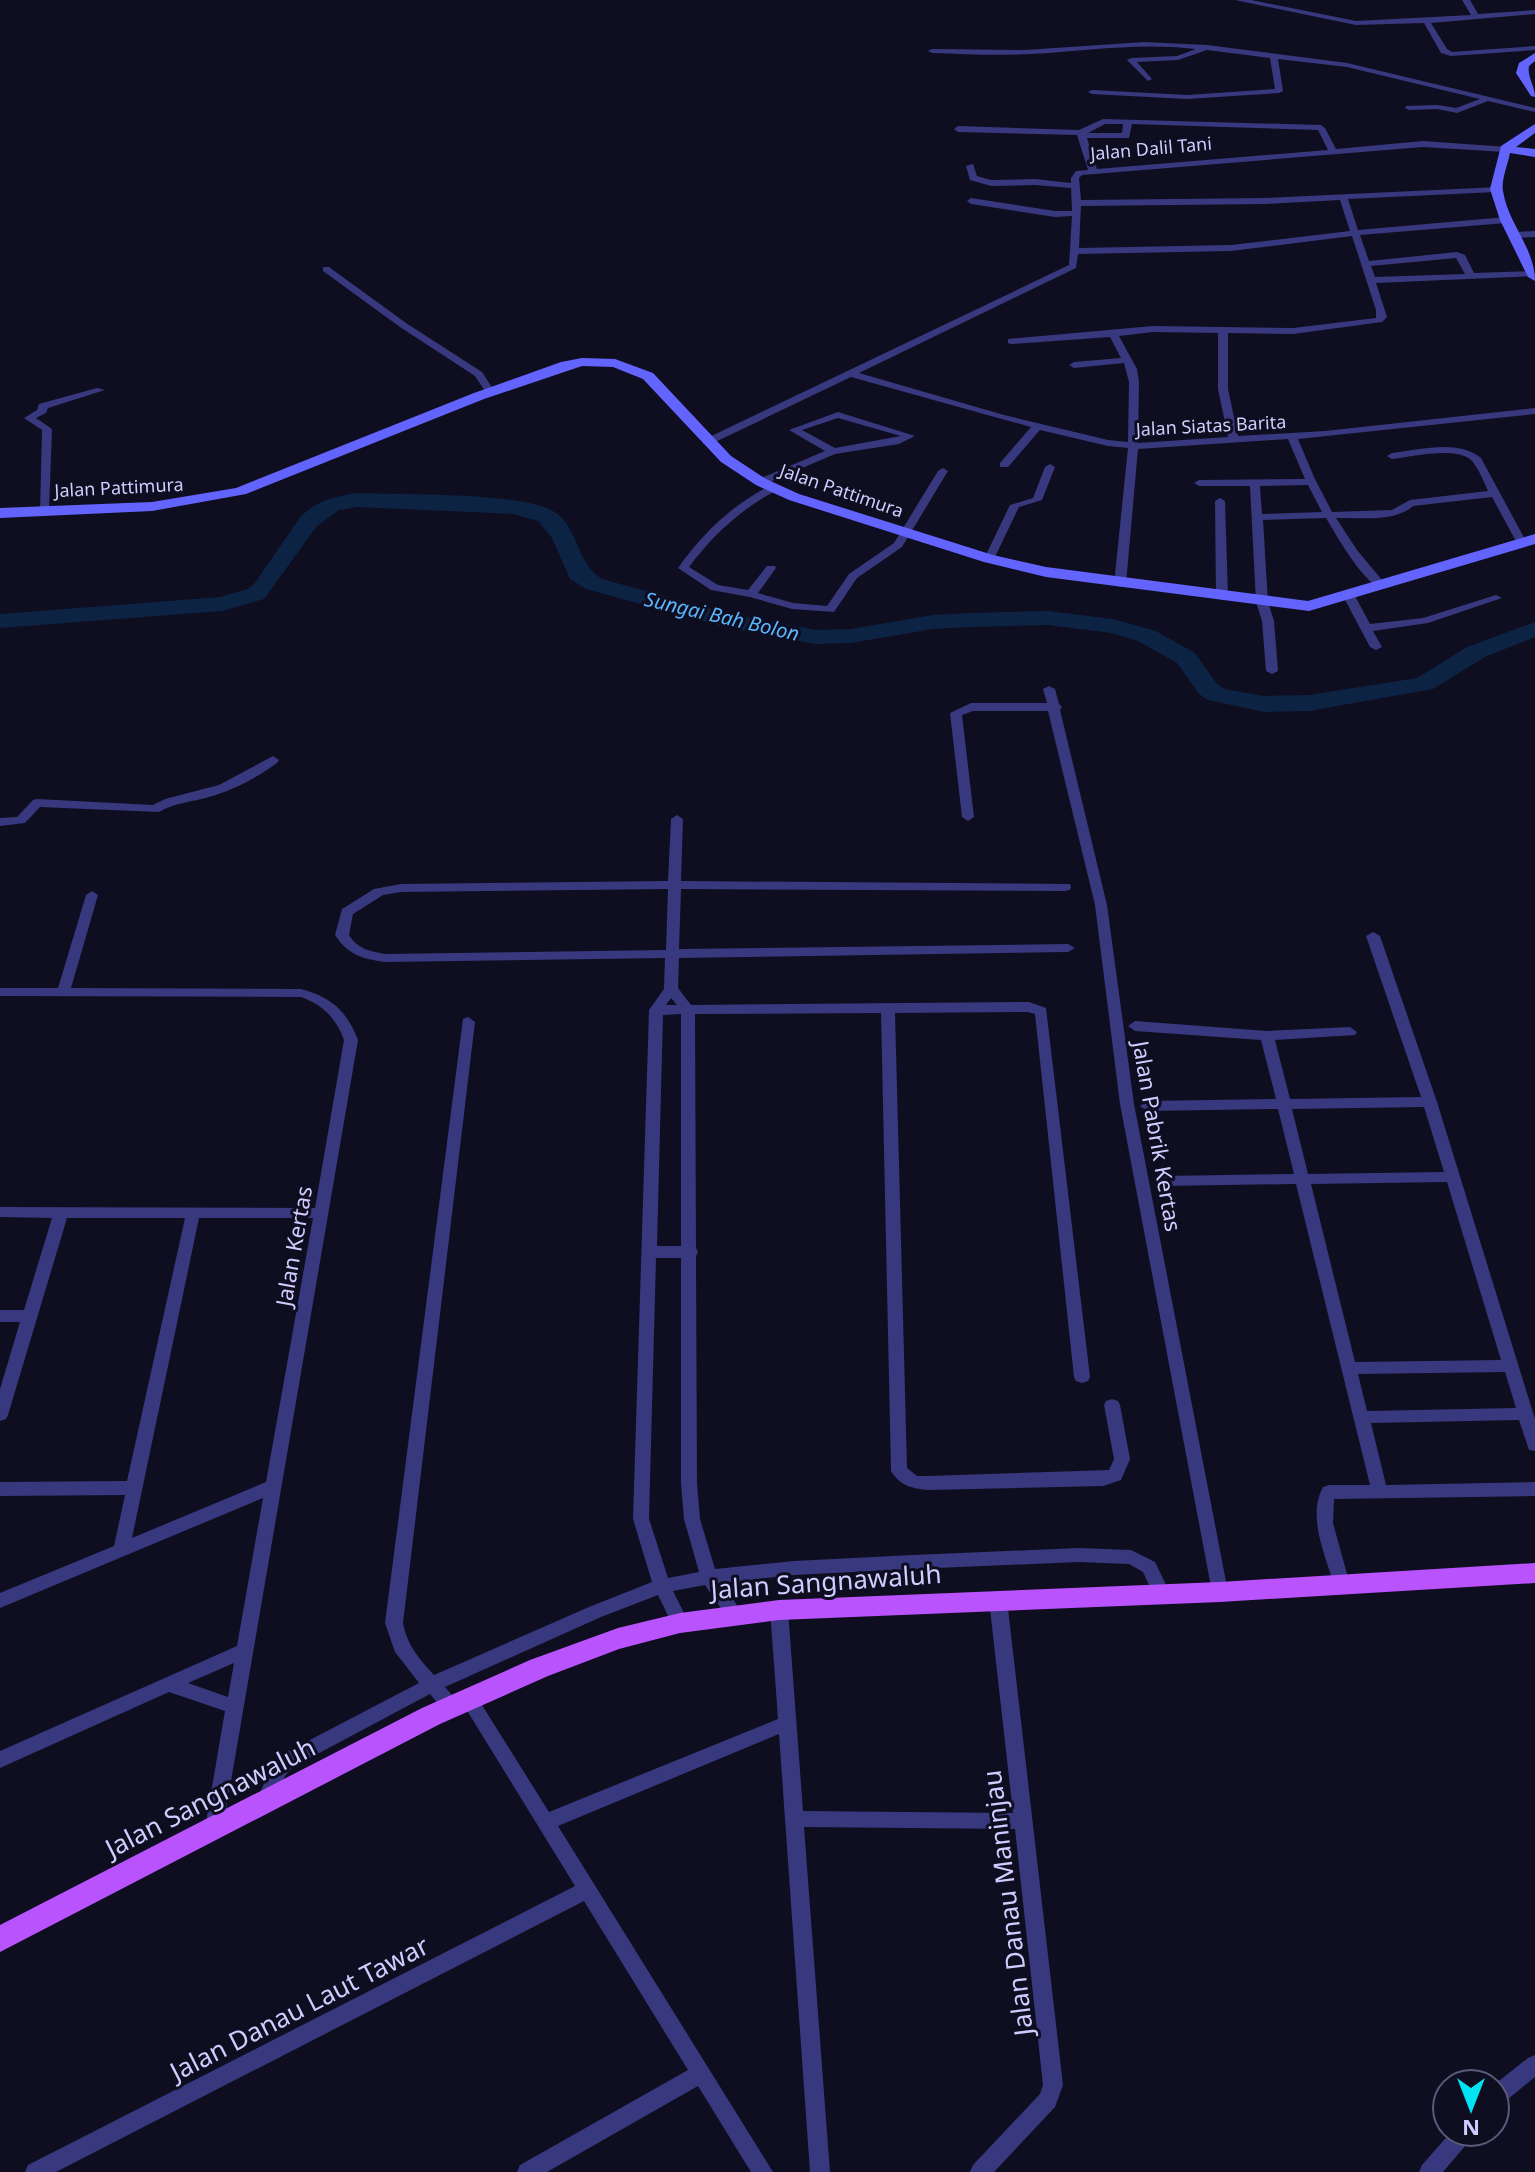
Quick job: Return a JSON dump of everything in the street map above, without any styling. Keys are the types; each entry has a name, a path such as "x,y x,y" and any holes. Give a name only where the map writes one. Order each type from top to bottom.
{"main road":[{"name":"Jalan Sangnawaluh","path":"0,1939 461,1703 539,1668 618,1639 680,1623 779,1610 1162,1595 1535,1573"}],"street":[{"path":"1239,0 1341,21 1426,21 1535,12"},
{"path":"1466,0 1475,16"},
{"path":"1426,21 1444,51 1451,54 1535,48"},
{"path":"932,51 1037,52 1163,43 1207,47 1347,65 1535,110"},
{"path":"1148,79 1131,60 1178,58 1207,47"},
{"path":"1532,89 1522,73 1523,65 1535,56"},
{"path":"1092,92 1187,97 1279,91 1274,57"},
{"path":"1409,108 1460,111 1485,100"},
{"path":"1081,134 1101,121 1321,128 1333,152"},
{"path":"958,129 1126,136 1128,121"},
{"path":"1371,280 1534,273 1506,220 1496,189 1505,149 1535,128"},
{"path":"1081,134 1093,171"},
{"name":"Jalan Dalil Tani","path":"1075,251 1076,175 1093,171 1423,144 1535,153"},
{"path":"970,166 973,178 984,182 1075,186"},
{"path":"971,201 1046,213 1077,208 1496,189"},
{"path":"1011,341 1153,329 1293,331 1379,320 1382,317 1343,197"},
{"path":"707,442 1068,269 1076,261 1075,251 1231,248 1506,220"},
{"path":"1513,235 1535,234"},
{"path":"1365,264 1457,255 1462,257 1470,274"},
{"path":"326,269 403,325 479,374 494,390"},
{"path":"1223,331 1223,389 1234,439"},
{"path":"1113,334 1127,360 1134,382 1133,446 1120,584"},
{"path":"1074,365 1127,360"},
{"name":"Jalan Pattimura","path":"0,513 156,507 206,501 241,491 494,390 582,362 615,363 648,376 707,442 726,459 767,485 989,559 1120,584 1309,606 1528,541"},
{"name":"Jalan Siatas Barita","path":"849,373 1038,426 1133,446 1292,436 1535,411"},
{"path":"44,511 47,429 28,420 42,411 43,406 100,390"},
{"path":"833,451 794,430 838,415 910,436 899,441 833,451 767,485 707,537 683,568 715,588 806,608 830,610 853,576 898,545 943,471"},
{"path":"1004,465 1038,426"},
{"path":"1292,436 1309,482 1352,552 1381,586"},
{"path":"1392,456 1455,451 1471,454 1528,541"},
{"path":"989,559 1015,505 1022,501 1036,502 1050,467"},
{"path":"1255,482 1262,602 1268,621 1272,671"},
{"path":"1199,483 1309,482"},
{"path":"1257,517 1331,517 1397,512 1410,503 1496,493"},
{"path":"1220,501 1222,597"},
{"path":"751,594 771,568"},
{"path":"1349,596 1376,647"},
{"path":"1368,628 1424,621 1496,598"},
{"name":"Jalan Pabrik Kertas","path":"1049,689 1056,707 1101,905 1127,1104 1220,1592"},
{"path":"968,817 956,713 971,707 1056,707"},
{"path":"0,822 23,819 37,803 162,804 193,797 233,784 273,760"},
{"path":"677,819 671,989 656,1010 641,1519 662,1586 680,1623"},
{"path":"1065,887 675,882 401,888 379,892 347,912 342,935 349,948 363,955 385,958 1068,948"},
{"path":"63,992 92,895"},
{"path":"1373,936 1430,1102 1535,1445"},
{"path":"671,989 688,1010 691,1252 689,1483 692,1519 709,1577 734,1614"},
{"name":"Jalan Kertas","path":"0,992 301,993 324,999 338,1013 351,1040 214,1828"},
{"path":"656,1010 1029,1007 1041,1011 1082,1377"},
{"path":"888,1008 899,1471 914,1482 928,1483 1103,1479 1115,1475 1122,1459 1112,1405"},
{"path":"468,1022 394,1623 395,1638 433,1684 461,1703 546,1822 763,2172"},
{"path":"1135,1026 1267,1036 1350,1032"},
{"path":"1267,1036 1379,1490"},
{"path":"1147,1106 1430,1102"},
{"path":"1162,1181 1453,1177"},
{"path":"0,1212 321,1213"},
{"path":"0,1415 61,1212"},
{"path":"121,1550 193,1213"},
{"path":"648,1252 691,1252"},
{"path":"0,1316 30,1316"},
{"path":"1349,1368 1511,1366"},
{"path":"1361,1417 1525,1414"},
{"path":"0,1601 274,1486"},
{"path":"0,1489 134,1488"},
{"path":"1342,1585 1324,1514 1323,1499 1329,1492 1535,1489"},
{"path":"265,1802 278,1771 287,1761 433,1684 595,1612 662,1586 709,1577 794,1568 1078,1555 1131,1557 1149,1567 1162,1595"},
{"name":"Jalan Danau Maninjau","path":"980,2172 1048,2100 1053,2085 998,1600"},
{"path":"779,1610 820,2172"},
{"path":"0,1760 245,1650"},
{"path":"168,1684 235,1707"},
{"path":"546,1822 787,1723"},
{"path":"794,1819 1023,1821"},
{"name":"Jalan Danau Laut Tawar","path":"35,2172 587,1890"},
{"path":"1511,2084 1535,2065"},
{"path":"527,2172 701,2074"},
{"path":"1429,2172 1450,2148"}],"waterway":[{"name":"Sungai Bah Bolon","path":"0,621 222,604 256,594 309,521 333,504 357,500 514,507 546,516 563,536 578,574 594,584 724,620 815,637 851,636 933,622 971,620 1048,618 1113,626 1147,636 1186,658 1208,689 1217,695 1264,704 1309,703 1424,684 1476,652 1535,629"}]}
